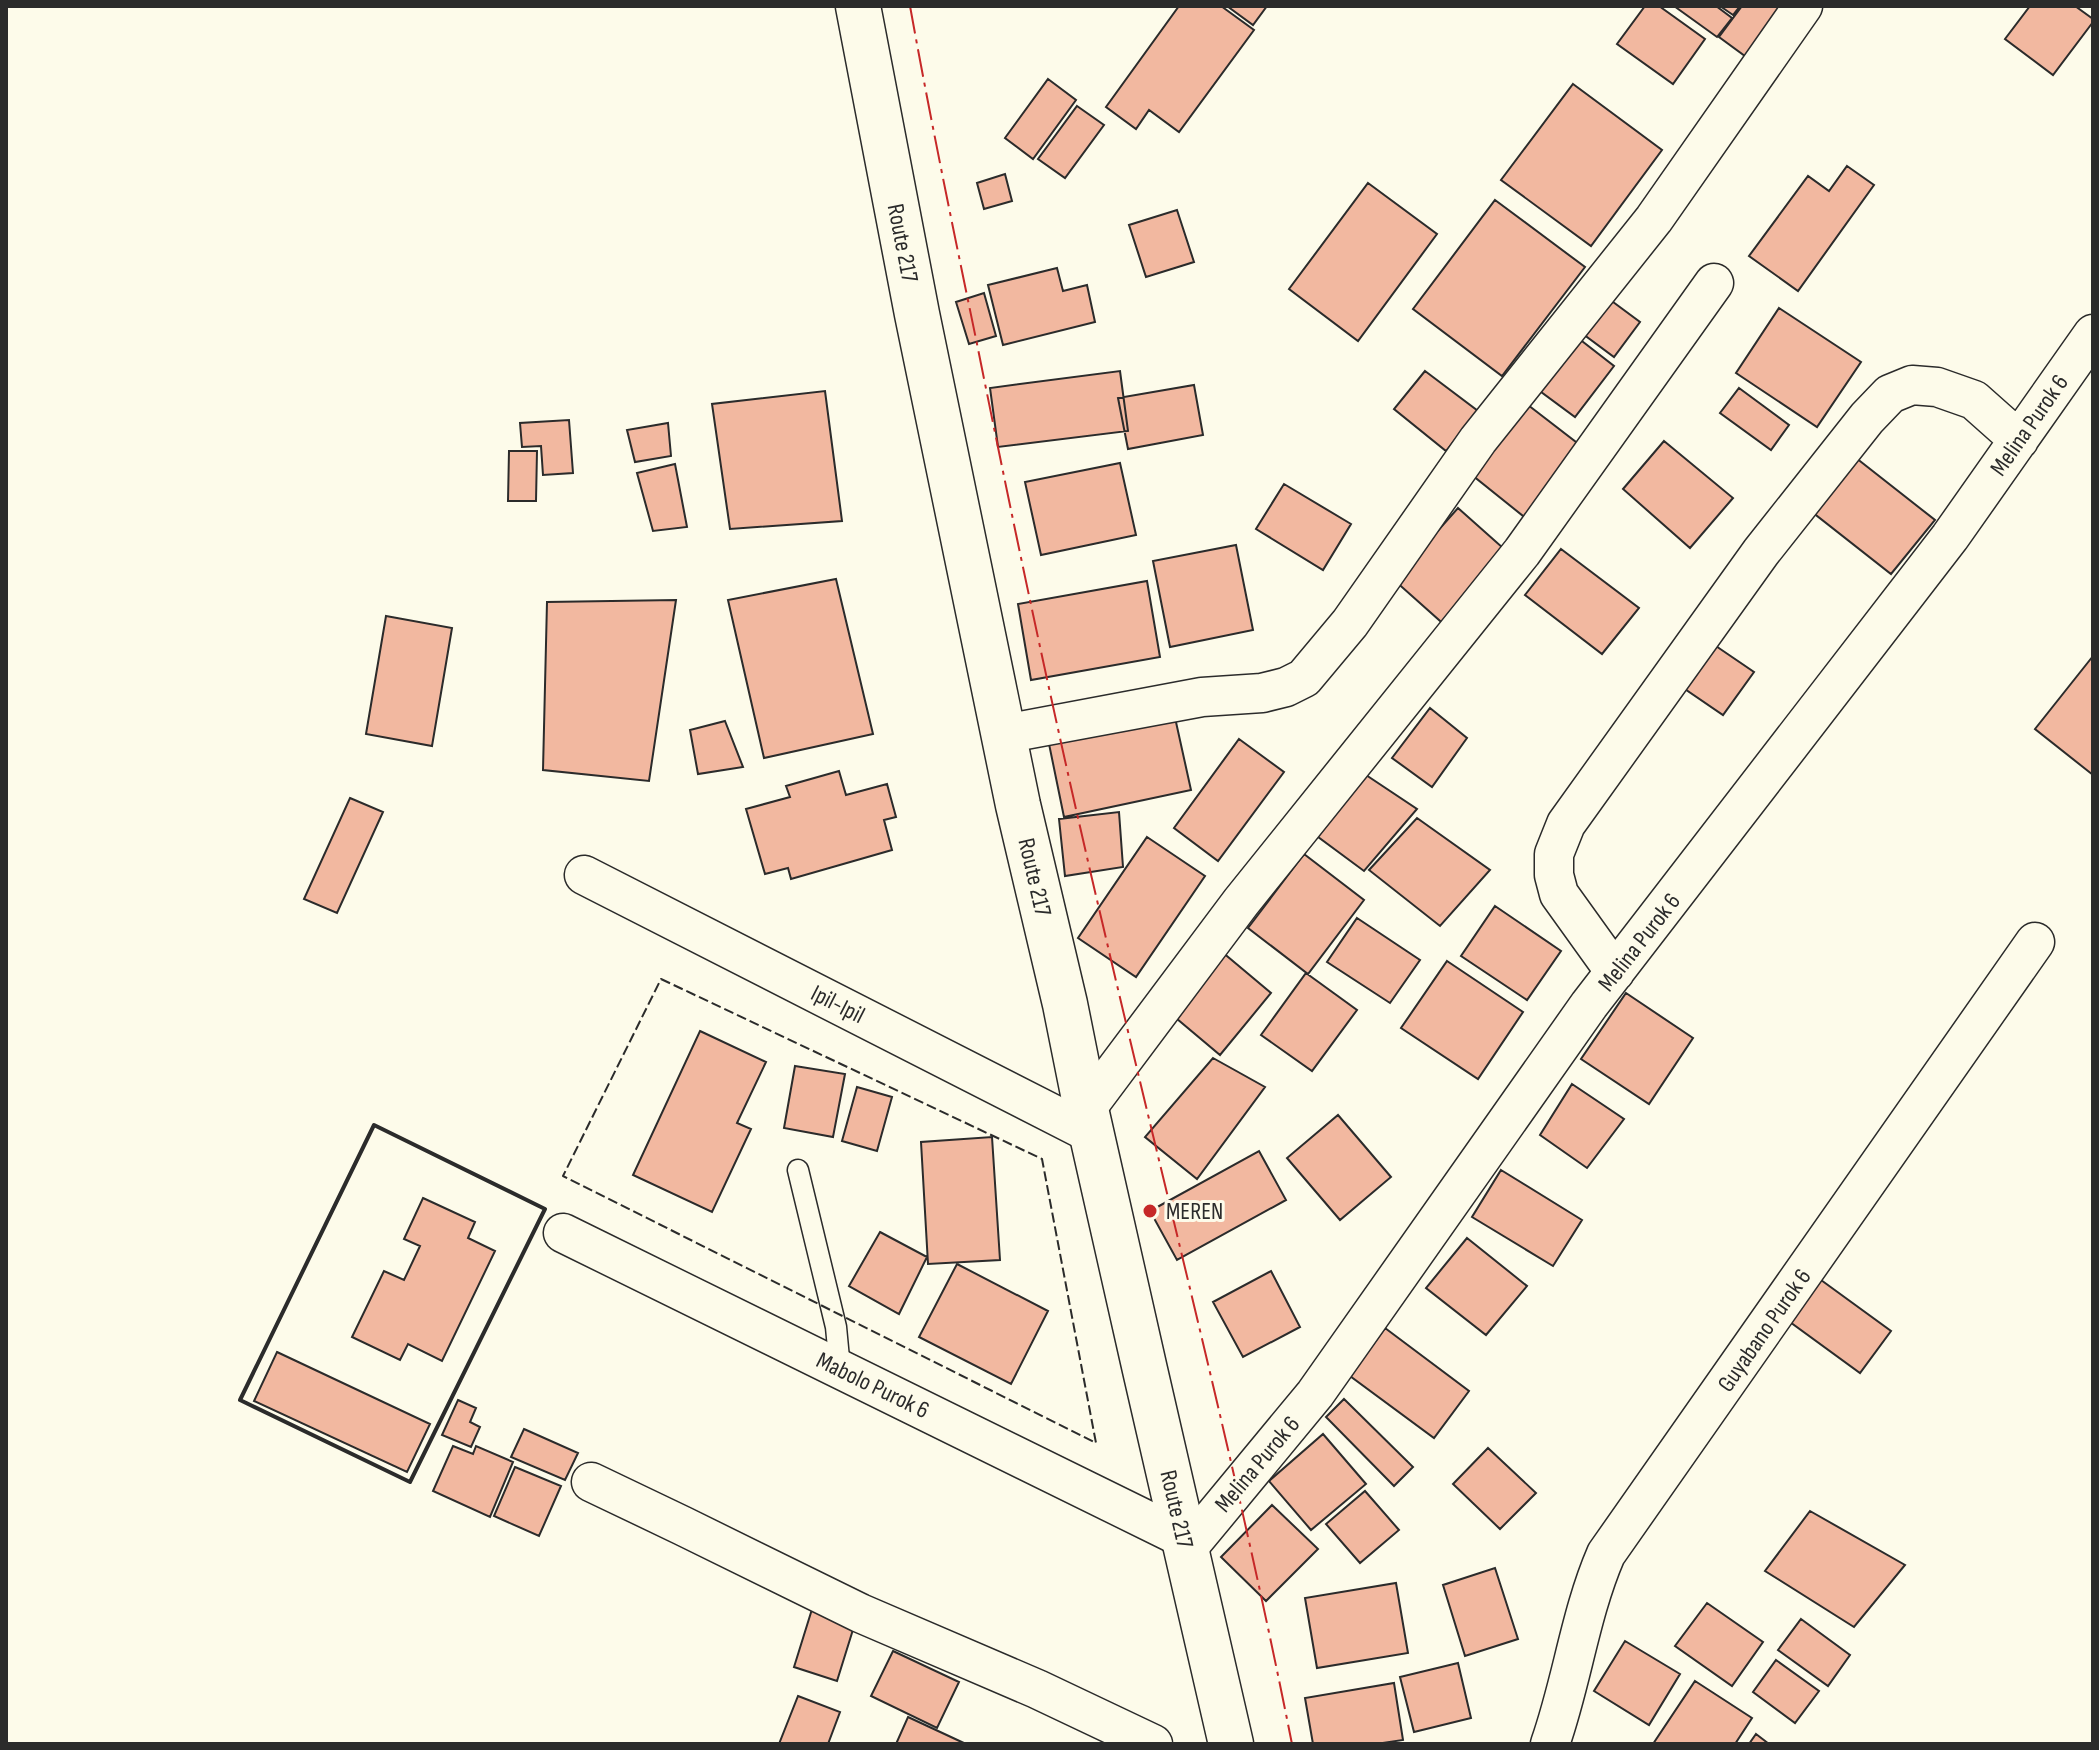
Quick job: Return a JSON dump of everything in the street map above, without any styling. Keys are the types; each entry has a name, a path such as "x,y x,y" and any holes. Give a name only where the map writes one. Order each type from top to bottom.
{"main road":[{"name":"Route 217","path":"858,6 917,314 1004,734 1231,1744"}],"street":[{"path":"1004,734 1202,697 1262,693 1286,687 1304,678 1350,623 1478,440 1654,219 1803,6"},
{"path":"1089,1121 1241,902 1522,552 1714,283"},
{"name":"Melina Purok 6","path":"1185,1544 1315,1394 1589,1005 1950,537 2093,334"},
{"path":"1615,972 1559,894 1554,875 1554,854 1566,824 1761,552 1867,418 1890,394 1912,385 1937,387 1962,395 1974,400 2019,440"},
{"name":"Ipil-Ipil","path":"584,875 1089,1121"},
{"name":"Guyabano Purok 6","path":"1551,1744 1596,1578 1606,1554 2035,942"},
{"name":"Mabolo Purok 6","path":"563,1233 1185,1544"},
{"path":"591,1482 860,1613 1037,1689 1153,1744"}],"lane":[{"path":"798,1170 836,1327 840,1369"}],"building":[{"path":"1179,6 1221,6 1254,30 1179,132 1149,110 1136,129 1106,107"},
{"path":"1227,6 1267,6 1253,25"},
{"path":"1645,6 1659,6 1705,39 1673,84 1617,44"},
{"path":"1674,6 1716,6 1732,18 1717,37"},
{"path":"1720,6 1740,6 1733,15"},
{"path":"1742,6 1781,6 1749,59 1719,37"},
{"path":"2030,6 2075,6 2093,19 2053,75 2005,39"},
{"path":"1048,79 1076,100 1033,159 1005,138"},
{"path":"1573,84 1662,150 1591,246 1501,180"},
{"path":"1077,106 1104,125 1065,178 1038,159"},
{"path":"1847,166 1874,185 1798,291 1749,256 1808,176 1829,191"},
{"path":"1005,174 1012,201 984,209 977,183"},
{"path":"1368,183 1437,234 1358,341 1289,289"},
{"path":"1495,200 1585,267 1502,376 1413,309"},
{"path":"1177,210 1194,262 1146,277 1129,225"},
{"path":"1057,268 1063,291 1087,285 1095,322 1003,345 988,285"},
{"path":"984,293 996,336 969,344 956,302"},
{"path":"1609,299 1640,322 1614,357 1583,334"},
{"path":"1779,308 1861,362 1817,427 1736,373"},
{"path":"1569,331 1614,366 1575,417 1529,383"},
{"path":"1120,371 1128,431 998,447 990,388"},
{"path":"1425,371 1478,411 1446,451 1394,409"},
{"path":"1194,385 1203,435 1128,449 1118,398"},
{"path":"1739,388 1789,425 1771,450 1720,413"},
{"path":"825,391 842,521 730,529 712,404"},
{"path":"1528,405 1585,449 1528,520 1472,475"},
{"path":"569,420 573,473 543,475 541,446 522,447 520,423"},
{"path":"668,423 671,456 635,462 627,430"},
{"path":"1664,441 1733,498 1690,548 1623,489"},
{"path":"509,451 537,451 536,501 508,501"},
{"path":"1851,454 1935,520 1891,574 1807,508"},
{"path":"1120,463 1136,535 1041,555 1025,482"},
{"path":"675,464 687,527 653,531 637,473"},
{"path":"1284,484 1351,524 1323,570 1256,529"},
{"path":"1458,508 1512,556 1448,628 1394,580"},
{"path":"1236,545 1253,630 1170,647 1153,561"},
{"path":"1561,549 1639,608 1602,654 1525,595"},
{"path":"836,579 873,734 764,758 728,600"},
{"path":"1147,581 1160,657 1031,680 1018,604"},
{"path":"676,600 649,781 543,770 547,602"},
{"path":"386,616 452,628 432,746 366,734"},
{"path":"1710,642 1754,672 1723,715 1679,685"},
{"path":"2093,656 2093,775 2035,729"},
{"path":"1430,708 1467,738 1432,787 1392,758"},
{"path":"1174,713 1191,790 1064,817 1048,739"},
{"path":"725,721 743,767 698,774 690,730"},
{"path":"1239,739 1284,772 1218,861 1174,828"},
{"path":"1357,769 1417,809 1364,871 1306,828"},
{"path":"839,771 846,795 887,784 896,817 884,820 892,850 791,879 788,868 765,874 746,809 790,797 786,786"},
{"path":"350,798 383,812 337,913 304,899"},
{"path":"1119,812 1123,867 1065,876 1059,819"},
{"path":"1417,818 1490,870 1440,926 1369,870"},
{"path":"1147,837 1205,876 1136,977 1078,938"},
{"path":"1304,854 1364,900 1308,974 1248,928"},
{"path":"1495,906 1561,951 1527,1000 1461,956"},
{"path":"1357,918 1420,960 1390,1003 1327,962"},
{"path":"1215,946 1271,993 1220,1055 1164,1008"},
{"path":"1447,961 1523,1012 1478,1079 1401,1028"},
{"path":"1306,973 1357,1010 1312,1071 1261,1035"},
{"path":"1626,993 1693,1038 1649,1104 1581,1059"},
{"path":"700,1031 766,1062 737,1123 751,1129 712,1212 633,1175"},
{"path":"1213,1058 1265,1087 1197,1179 1145,1137"},
{"path":"795,1066 845,1074 833,1137 784,1128"},
{"path":"1572,1084 1624,1119 1587,1168 1540,1135"},
{"path":"857,1087 892,1097 877,1151 842,1141"},
{"path":"1338,1115 1391,1177 1340,1220 1287,1158"},
{"path":"992,1137 1000,1260 928,1264 921,1142"},
{"path":"1259,1151 1286,1200 1177,1260 1150,1211"},
{"path":"1501,1170 1582,1220 1553,1266 1472,1217"},
{"path":"423,1198 475,1222 468,1238 495,1251 442,1361 408,1344 400,1360 352,1337 384,1271 404,1280 420,1246 404,1239"},
{"path":"880,1232 927,1257 899,1314 849,1286"},
{"path":"1467,1238 1527,1286 1486,1335 1426,1288"},
{"path":"957,1264 1048,1311 1011,1384 919,1337"},
{"path":"1271,1271 1300,1327 1243,1357 1213,1302"},
{"path":"1821,1280 1891,1331 1860,1373 1790,1322"},
{"path":"1385,1328 1469,1391 1434,1438 1350,1376"},
{"path":"277,1352 430,1424 407,1472 254,1401"},
{"path":"1344,1399 1413,1467 1394,1486 1326,1417"},
{"path":"458,1400 476,1408 470,1422 480,1427 471,1447 442,1435"},
{"path":"524,1429 578,1453 565,1480 511,1457"},
{"path":"1323,1434 1366,1484 1311,1530 1269,1481"},
{"path":"453,1446 473,1454 476,1446 513,1462 490,1517 433,1491"},
{"path":"1488,1448 1536,1493 1500,1529 1453,1484"},
{"path":"515,1467 561,1486 539,1536 494,1516"},
{"path":"1365,1491 1399,1530 1360,1563 1326,1524"},
{"path":"1272,1505 1318,1549 1266,1601 1221,1557"},
{"path":"1810,1511 1905,1565 1854,1627 1765,1571"},
{"path":"1495,1568 1518,1639 1465,1656 1443,1585"},
{"path":"1396,1583 1408,1653 1317,1668 1305,1598"},
{"path":"1707,1603 1763,1642 1732,1686 1675,1646"},
{"path":"813,1606 856,1620 837,1681 794,1667"},
{"path":"1801,1619 1850,1655 1828,1686 1778,1650"},
{"path":"1625,1641 1680,1674 1649,1725 1594,1691"},
{"path":"893,1651 959,1682 937,1728 871,1696"},
{"path":"1776,1660 1819,1691 1795,1723 1753,1692"},
{"path":"1458,1663 1471,1718 1414,1732 1400,1677"},
{"path":"1695,1681 1752,1718 1735,1744 1653,1744"},
{"path":"1394,1683 1403,1740 1376,1744 1313,1744 1305,1698"},
{"path":"798,1696 840,1712 828,1744 779,1744"},
{"path":"908,1717 966,1744 896,1744"},
{"path":"1756,1734 1769,1744 1749,1744"}],"fence":[{"path":"661,979 1042,1159 1096,1443 563,1176 661,979"}],"wall":[{"path":"374,1125 545,1209 410,1482 240,1400 374,1125"}],"power":[{"path":"910,6 950,214 1054,711 1226,1439 1292,1744"}],"place":[{"name":"MEREN","path":"1150,1211"}]}
